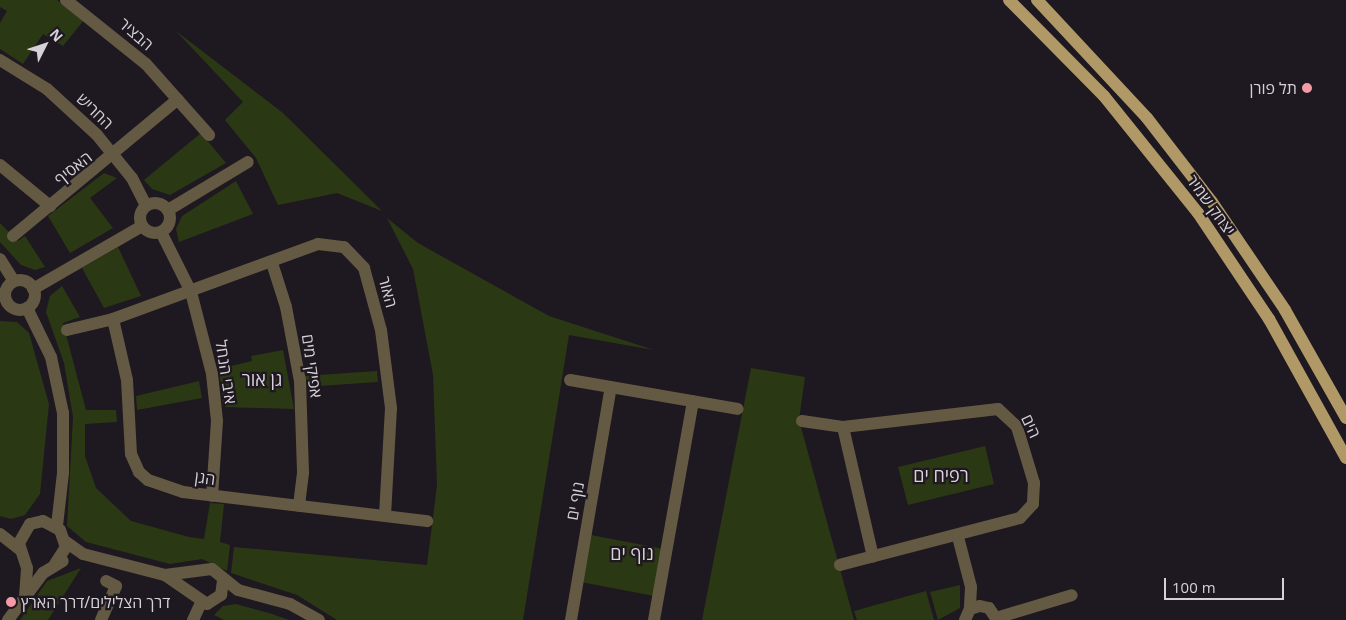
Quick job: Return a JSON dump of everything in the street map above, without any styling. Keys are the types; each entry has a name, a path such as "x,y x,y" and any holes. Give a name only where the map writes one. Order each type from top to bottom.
{"main road":[{"name":"יצחק שמיר","path":"1009,0 1104,96 1198,213 1269,319 1346,458"},
{"name":"יצחק שמיר","path":"1037,0 1147,118 1212,202 1285,310 1346,418"}],"street":[{"name":"הבציר","path":"66,0 110,33 178,99 209,135"},
{"name":"החריש","path":"0,60 47,89 115,155 146,206"},
{"path":"115,155 178,99"},
{"name":"האסיף","path":"13,236 115,155"},
{"path":"168,210 248,162"},
{"name":"האסיף","path":"0,165 50,206"},
{"path":"142,226 141,213 146,206 155,203 168,210"},
{"path":"33,289 142,226 161,232 170,223 168,210"},
{"name":"איבי הנחל","path":"161,232 191,292 212,374 217,421 212,496"},
{"name":"האור","path":"191,292 328,243 344,247 364,268 381,330 391,408 385,516"},
{"path":"0,259 14,282"},
{"name":"אפיקי מים","path":"272,263 286,307 300,381 304,473 299,506"},
{"path":"24,281 33,289 33,302 27,308 15,309 3,304 6,289 14,282 24,281"},
{"path":"67,330 113,319 191,292"},
{"path":"27,308 51,357 63,413 57,526 66,542 77,552 165,575 190,593 200,603"},
{"name":"הגן","path":"113,319 127,380 132,454 138,472 160,486 212,496 427,521"},
{"path":"570,380 738,409"},
{"name":"נוף ים","path":"571,620 611,387"},
{"path":"654,620 693,402"},
{"name":"הים","path":"802,421 843,427 982,408 1010,416 1017,427 1034,483 1033,504 1020,518 958,537 840,565"},
{"path":"843,427 873,557"},
{"path":"0,533 24,530 43,521 59,499"},
{"path":"43,521 57,526"},
{"path":"24,530 22,554 25,597"},
{"path":"0,533 36,567 97,558"},
{"path":"958,537 971,587 996,619 1072,596"},
{"path":"8,620 25,597 53,566 66,542"},
{"path":"165,575 200,569 212,569 222,580 246,592 290,604 319,620"},
{"path":"190,593 190,577 200,569"},
{"path":"217,600 222,580"},
{"path":"101,620 116,586 106,581"},
{"path":"965,616 971,587"},
{"path":"200,603 246,592"},
{"path":"193,620 200,603"},
{"path":"965,616 985,606"}],"green space":[{"path":"0,0 57,0 84,20 63,46 43,34 23,64 0,49 0,23 7,11 0,7"},
{"path":"176,31 283,113 382,211 337,193 278,205 256,158 225,120 243,102"},
{"path":"201,133 226,163 170,195 152,189 144,180"},
{"path":"104,173 117,178 90,198 113,228 70,253 48,216"},
{"path":"236,181 253,214 179,242 176,229 182,216"},
{"path":"387,218 418,243 549,316 654,350 569,335 523,620 337,620 297,595 231,573 234,547 427,565 437,485 433,375 413,269"},
{"path":"0,223 18,241 25,236 45,267 35,270 21,265 0,242"},
{"path":"118,247 141,296 104,308 82,268"},
{"path":"62,286 80,317 63,323 86,410 116,410 117,422 85,424 85,456 96,488 131,521 189,537 204,539 210,503 224,504 220,542 230,545 227,571 202,559 170,564 86,542 67,526 73,417 64,363 46,312 50,296"},
{"path":"0,321 17,322 29,333 49,404 40,494 25,515 11,519 0,516"},
{"path":"283,350 294,409 223,407 219,369 252,361 251,356"},
{"path":"751,368 805,377 799,420 854,620 702,620"},
{"path":"377,371 378,382 304,387 303,376"},
{"path":"199,381 202,398 137,410 136,396"},
{"path":"985,446 994,484 908,505 898,467"},
{"path":"591,535 664,549 654,596 581,582"},
{"path":"81,568 48,620 20,620 47,581"},
{"path":"960,585 960,608 938,620 930,592"},
{"path":"926,591 934,620 857,620 854,611"},
{"path":"236,604 289,620 224,620 214,615 223,606"}],"place":[{"name":"תל פורן","path":"1307,88"},
{"name":"דרך הצלילים/דרך הארץ","path":"11,602"}],"district":[{"name":"גן אור","path":"262,379"},
{"name":"רפיח ים","path":"941,475"},
{"name":"נוף ים","path":"632,553"}]}
